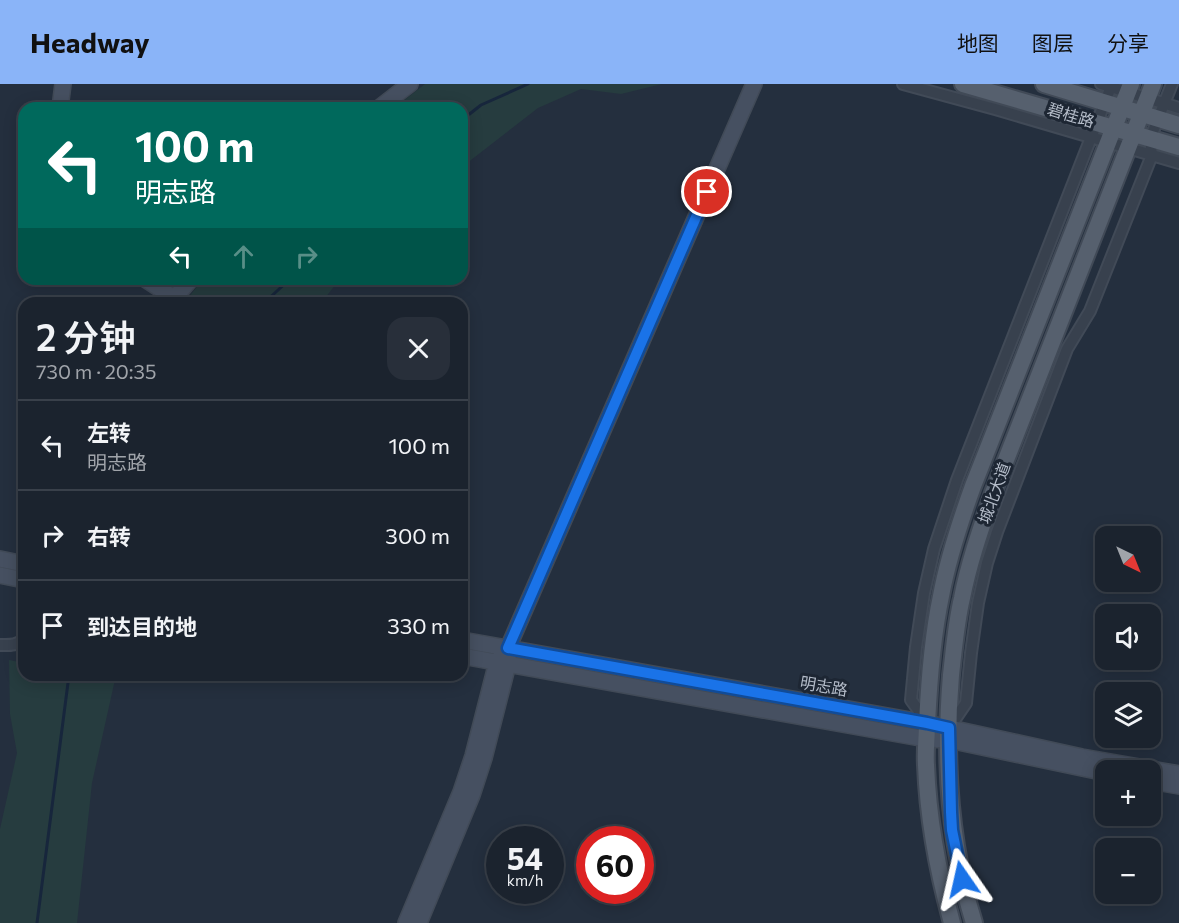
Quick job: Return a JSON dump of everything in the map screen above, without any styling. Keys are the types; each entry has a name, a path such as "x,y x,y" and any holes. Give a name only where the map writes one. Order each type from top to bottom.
{"main road":[{"path":"61,102 63,84"},
{"path":"387,102 410,84"},
{"path":"406,923 461,792 508,648 754,84"},
{"name":"碧桂路","path":"963,84 1151,147 1179,147"},
{"name":"碧桂路","path":"1044,84 1107,89 1147,99 1179,125"},
{"name":"城北大道","path":"952,923 941,883 925,764 933,649 941,596 951,554 973,486 1103,132 1127,95"},
{"name":"城北大道","path":"974,923 952,830 950,801 949,708 961,600 971,559 993,493 1147,99"},
{"path":"152,285 167,297"},
{"path":"175,297 186,285"},
{"path":"0,559 18,563"},
{"path":"0,575 18,579"},
{"name":"明志路","path":"468,641 927,731"},
{"name":"明志路","path":"468,657 949,734 1179,774"},
{"path":"419,923 472,795 484,758 502,663"},
{"name":"明志路","path":"949,734 1095,770"},
{"path":"1161,783 1179,786"}],"street":[{"path":"903,84 995,109 1103,132 1107,89"},
{"path":"949,734 966,703 978,603 987,563 1001,521 1067,350 1090,311 1172,84"},
{"path":"1161,111 1179,108"},
{"path":"1151,147 1179,164"},
{"path":"0,645 18,644"}],"green space":[{"path":"425,84 662,84 621,94 581,89 538,108 468,162 468,102 402,102"},
{"path":"198,285 335,285 326,297 189,297"},
{"path":"9,660 18,662 18,681 115,681 92,783 77,923 0,923 0,829 17,753 10,714"}],"waterway":[{"path":"468,115 481,105 528,84"},
{"path":"270,297 284,285"},
{"path":"37,923 68,681"}],"route":[{"path":"707,192 508,648 949,728 952,830 962,879"}]}
